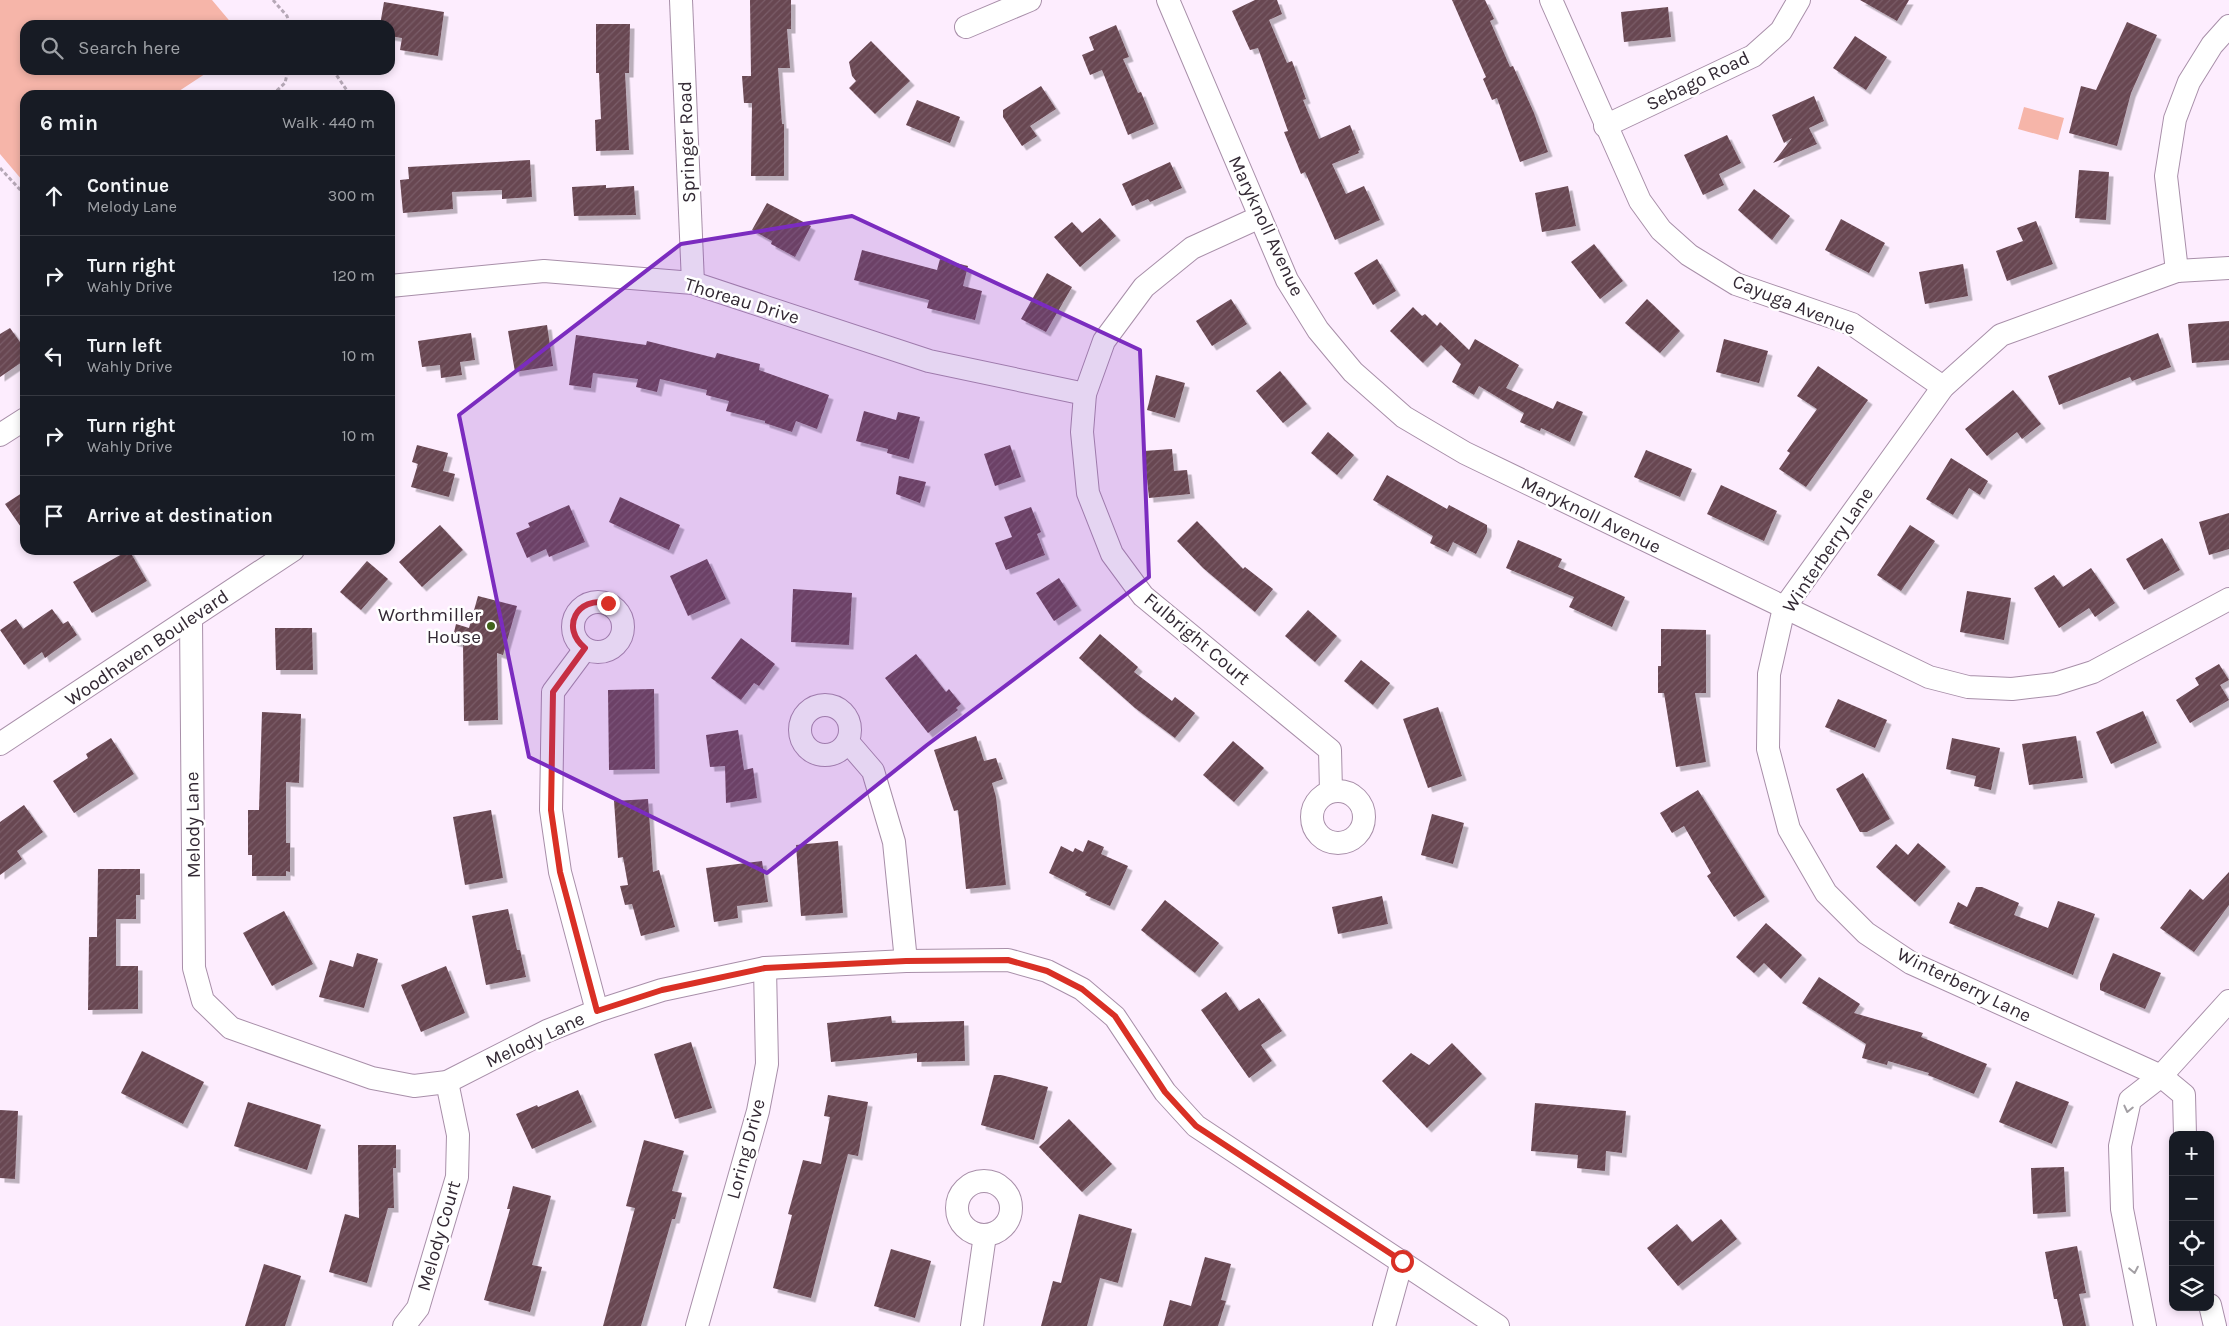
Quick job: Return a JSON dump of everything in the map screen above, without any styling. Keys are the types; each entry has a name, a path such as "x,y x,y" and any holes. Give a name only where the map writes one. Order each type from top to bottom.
{"street":[{"name":"Springer Road","path":"681,0 692,283"},
{"path":"966,28 1030,0"},
{"name":"Maryknoll Avenue","path":"1168,0 1287,280 1318,330 1353,372 1404,417 1465,453 1929,677 1968,687 2012,690 2056,684 2093,672 2229,599"},
{"name":"Cayuga Avenue","path":"1551,0 1605,126 1640,201 1662,230 1688,255 1736,284 1852,324 1943,387"},
{"name":"Sebago Road","path":"1605,126 1753,56 1780,31 1799,0"},
{"path":"2177,271 2166,176 2175,119 2189,82 2212,45 2229,26"},
{"name":"Fulbright Court","path":"1260,217 1192,248 1144,287 1104,341 1085,394 1082,432 1088,494 1112,554 1143,596 1330,750 1331,791"},
{"name":"Winterberry Lane","path":"2185,1131 2184,1095 2161,1076 1911,963 1866,933 1826,893 1788,829 1768,749 1769,674 1784,608 1943,387 2001,335 2177,271 2229,268"},
{"name":"Thoreau Drive","path":"395,286 544,271 692,283 929,362 1085,394"},
{"path":"0,435 20,422"},
{"name":"Woodhaven Boulevard","path":"0,744 286,555"},
{"name":"Melody Lane","path":"191,618 194,968 203,1000 231,1028 372,1078 414,1086 447,1082 547,1031 597,1011 662,990 765,968 906,961 1008,960 1047,971 1082,989 1115,1016 1165,1092 1196,1126 1498,1326"},
{"path":"585,648 553,692 551,810 560,872 597,1011"},
{"path":"848,742 873,771 894,842 906,961"},
{"name":"Loring Drive","path":"698,1326 758,1111 767,1064 765,968"},
{"path":"2145,1326 2122,1209 2120,1146 2130,1100 2161,1076 2229,1001"},
{"name":"Melody Court","path":"404,1326 418,1308 458,1177 458,1135 447,1082"},
{"path":"972,1326 985,1235"},
{"path":"1384,1326 1402,1261"},
{"path":"2211,1311 2214,1326"}],"path":[{"path":"273,0 288,20"},
{"path":"278,90 285,84 287,75"},
{"path":"336,75 347,90"},
{"path":"0,168 20,190"}],"highlighted area":[{"path":"852,216 1140,350 1149,577 927,745 767,873 529,757 459,415 681,244"}],"shaded area":[{"path":"0,0 212,0 229,20 20,20 20,75 203,75 181,90 20,90 20,178 0,154"},
{"path":"2024,107 2064,118 2058,140 2018,129"}],"building":[{"path":"750,0 791,0 791,29 787,29 790,68 778,68 782,124 784,124 784,176 751,176 752,103 744,103 742,76 751,76"},
{"path":"1255,0 1277,0 1282,14 1269,20 1287,63 1292,61 1306,99 1303,100 1319,139 1350,125 1360,150 1358,151 1359,153 1332,164 1346,194 1364,186 1380,220 1335,240 1305,172 1301,174 1284,132 1288,131 1258,48 1250,50 1232,11"},
{"path":"1452,0 1485,0 1494,19 1490,21 1510,67 1513,66 1534,113 1548,152 1520,162 1497,98 1492,100 1483,79 1486,77"},
{"path":"1860,0 1909,0 1897,21"},
{"path":"384,2 444,12 438,56 400,50 402,38 395,37 395,20 381,20"},
{"path":"1668,7 1671,37 1624,42 1621,12"},
{"path":"2127,22 2157,35 2131,93 2117,146 2069,133 2081,86 2096,90"},
{"path":"596,24 630,24 629,73 625,73 629,150 596,151 595,120 601,119 599,73 596,73"},
{"path":"1116,25 1129,57 1123,59 1138,93 1141,92 1154,124 1128,135 1102,70 1090,75 1082,55 1094,50 1089,37"},
{"path":"1855,36 1887,57 1866,90 1833,68"},
{"path":"871,41 910,81 875,114 849,88 856,81 852,76 849,62"},
{"path":"1041,86 1056,109 1030,126 1037,136 1022,146 1003,117 1003,110"},
{"path":"1814,96 1824,121 1809,128 1817,144 1773,163 1792,138 1784,143 1772,115"},
{"path":"917,100 960,117 950,143 906,125"},
{"path":"1727,135 1741,163 1719,174 1724,185 1703,195 1684,155"},
{"path":"530,160 532,197 502,199 502,190 452,192 453,209 403,213 400,180 409,179 408,167"},
{"path":"1170,162 1182,188 1150,202 1148,199 1132,206 1122,184"},
{"path":"2079,170 2109,172 2106,220 2075,218"},
{"path":"606,185 606,188 634,186 636,215 574,216 572,187"},
{"path":"1568,186 1576,226 1542,232 1535,193"},
{"path":"1754,189 1790,216 1772,240 1738,210"},
{"path":"767,203 811,226 795,257 771,244 772,241 752,230"},
{"path":"1100,218 1116,236 1080,267 1054,237 1072,222 1082,233"},
{"path":"1841,219 1885,243 1869,273 1825,250"},
{"path":"2036,221 2053,264 2007,281 1996,251 2023,241 2017,228"},
{"path":"1594,244 1623,281 1600,299 1571,262"},
{"path":"862,250 937,270 940,259 968,266 963,286 982,291 975,320 927,308 929,300 854,280"},
{"path":"1377,259 1396,291 1373,305 1354,273"},
{"path":"1963,264 1968,296 1925,304 1919,272"},
{"path":"1047,273 1072,287 1046,332 1021,319"},
{"path":"1231,299 1247,324 1212,346 1196,321"},
{"path":"1647,299 1680,331 1660,353 1625,323"},
{"path":"1413,307 1422,316 1425,314 1437,326 1440,322 1469,350 1475,339 1519,365 1506,388 1553,409 1557,401 1583,412 1570,442 1541,428 1540,431 1520,422 1524,413 1479,386 1474,395 1452,382 1461,364 1441,345 1423,363 1390,331"},
{"path":"2229,321 2229,360 2192,363 2188,324"},
{"path":"547,325 553,366 515,372 508,331"},
{"path":"10,328 20,342 20,363 0,377 0,334"},
{"path":"471,333 475,360 460,362 462,375 441,378 440,365 422,367 418,341"},
{"path":"2158,333 2171,367 2132,381 2130,377 2059,405 2048,376"},
{"path":"576,335 646,345 647,341 715,358 717,353 760,364 759,370 829,395 817,429 796,421 792,432 765,423 765,421 726,411 729,401 706,395 707,390 660,379 657,392 636,387 638,379 593,373 591,388 569,385"},
{"path":"1724,339 1768,351 1759,383 1716,372"},
{"path":"1818,366 1868,400 1806,487 1779,469 1790,453 1787,451 1817,409 1797,396"},
{"path":"1280,371 1307,404 1283,423 1256,391"},
{"path":"1156,375 1185,383 1175,418 1147,410"},
{"path":"2013,390 2041,424 2022,439 2017,432 1987,456 1965,429"},
{"path":"864,411 896,420 898,412 920,417 909,459 887,453 888,449 856,441"},
{"path":"1328,432 1354,455 1337,475 1311,453"},
{"path":"417,445 448,453 443,471 455,474 449,497 411,487 418,464 412,462"},
{"path":"1010,445 1021,477 995,486 984,454"},
{"path":"1172,449 1174,471 1187,470 1190,494 1149,498 1144,451"},
{"path":"1646,450 1692,469 1680,497 1634,477"},
{"path":"1951,458 1988,481 1980,495 1969,488 1953,515 1926,499"},
{"path":"1387,475 1447,509 1449,505 1487,525 1487,532 1476,554 1453,542 1448,552 1430,543 1433,536 1373,500"},
{"path":"899,476 926,482 920,503 896,494"},
{"path":"1721,485 1777,511 1764,541 1707,514"},
{"path":"20,494 20,526 5,504"},
{"path":"620,497 680,525 669,550 609,522"},
{"path":"569,505 585,542 549,557 546,549 527,558 516,533 530,527 528,523"},
{"path":"1031,507 1041,532 1037,534 1045,555 1006,570 995,543 1012,537 1004,517"},
{"path":"2229,513 2229,549 2209,555 2199,522"},
{"path":"1197,521 1243,569 1245,567 1273,589 1255,612 1203,568 1177,541"},
{"path":"440,525 463,550 422,587 399,562"},
{"path":"1910,525 1935,541 1901,591 1877,575"},
{"path":"2162,538 2180,570 2144,590 2126,559"},
{"path":"1518,540 1562,559 1558,567 1625,597 1612,627 1569,607 1574,597 1506,568"},
{"path":"120,555 132,555 147,581 92,613 73,582"},
{"path":"707,559 726,599 688,616 670,576"},
{"path":"367,561 388,579 361,610 340,592"},
{"path":"2091,568 2115,603 2095,617 2089,608 2059,628 2034,588 2054,575 2063,587"},
{"path":"1059,578 1077,606 1054,621 1036,593"},
{"path":"793,589 852,593 849,645 791,642"},
{"path":"1967,591 2011,598 2004,640 1960,632"},
{"path":"478,596 517,606 503,655 497,653 498,720 464,721 463,644 452,641 456,624 469,628"},
{"path":"52,609 63,624 68,621 77,635 45,658 42,652 24,665 0,630 16,619 23,629"},
{"path":"1308,610 1337,636 1315,662 1285,636"},
{"path":"275,628 312,628 313,670 276,670"},
{"path":"1661,629 1706,630 1706,693 1695,693 1706,762 1676,767 1664,693 1658,693 1658,666 1661,666"},
{"path":"1100,634 1138,667 1134,672 1172,701 1175,697 1195,713 1175,738 1135,708 1079,658"},
{"path":"741,638 775,664 759,686 754,683 741,700 711,678"},
{"path":"916,654 946,692 949,689 961,704 956,708 958,710 928,733 885,678"},
{"path":"1361,660 1390,683 1373,705 1344,681"},
{"path":"2219,664 2229,680 2220,685 2229,700 2190,723 2176,700 2199,685 2195,678"},
{"path":"654,689 655,769 609,770 608,690"},
{"path":"1838,699 1887,720 1875,748 1825,727"},
{"path":"1438,707 1462,776 1428,788 1403,719"},
{"path":"2143,711 2157,743 2111,764 2096,732"},
{"path":"262,712 301,714 299,783 286,782 286,843 290,843 290,872 286,871 286,876 252,876 252,855 248,855 248,810 259,810"},
{"path":"738,730 744,770 753,768 757,798 726,803 725,766 710,767 706,735"},
{"path":"976,736 984,761 996,758 1003,779 992,783 996,797 1006,885 966,889 958,810 954,811 934,750"},
{"path":"2076,736 2083,778 2029,785 2022,744"},
{"path":"111,738 134,774 74,813 53,781 88,758 86,754"},
{"path":"1952,738 2000,748 1991,790 1974,786 1976,776 1946,769"},
{"path":"1233,741 1264,768 1234,802 1203,775"},
{"path":"1863,773 1890,819 1867,832 1860,832 1836,789"},
{"path":"1698,790 1765,897 1734,917 1707,876 1711,873 1684,826 1672,833 1660,813"},
{"path":"648,799 653,872 659,870 675,927 641,936 632,904 625,905 620,886 628,885 623,857 618,858 614,801"},
{"path":"24,805 43,832 17,851 22,859 0,875 0,822"},
{"path":"491,810 503,878 465,885 453,817"},
{"path":"1432,814 1464,823 1453,864 1421,855"},
{"path":"1088,840 1104,847 1101,854 1128,866 1110,906 1085,895 1087,892 1049,873 1061,846 1073,852 1075,848 1083,852"},
{"path":"838,841 843,913 801,916 796,845"},
{"path":"1918,843 1946,867 1915,902 1876,867 1896,844 1908,855"},
{"path":"762,861 768,902 737,906 738,918 714,922 706,868"},
{"path":"98,869 140,869 140,895 136,895 136,919 116,919 116,966 138,966 138,1009 88,1010 89,937 97,937"},
{"path":"2229,872 2229,905 2194,952 2160,928 2190,889 2203,900"},
{"path":"1976,887 1982,887 2019,903 2014,915 2048,928 2058,901 2095,914 2073,975 1949,923 1958,902 1967,907"},
{"path":"1382,896 1388,924 1338,934 1332,907"},
{"path":"1165,900 1219,943 1195,973 1141,930"},
{"path":"508,909 517,950 520,950 526,977 486,985 472,916"},
{"path":"284,911 313,964 272,986 243,933"},
{"path":"1766,923 1802,955 1781,979 1764,963 1754,973 1736,957"},
{"path":"357,953 378,959 364,1008 319,997 330,960 353,967"},
{"path":"2113,953 2161,973 2145,1009 2100,990 2100,984"},
{"path":"446,966 465,1013 421,1032 401,985"},
{"path":"1819,977 1860,1004 1854,1013 1923,1033 1921,1037 1987,1064 1974,1094 1928,1075 1929,1073 1888,1061 1887,1065 1862,1058 1866,1044 1802,1003"},
{"path":"1226,992 1239,1011 1259,998 1282,1031 1261,1045 1272,1061 1249,1078 1201,1010"},
{"path":"891,1016 892,1023 964,1021 965,1061 917,1062 917,1053 831,1062 827,1023"},
{"path":"691,1042 712,1108 675,1119 654,1054"},
{"path":"1452,1043 1482,1074 1427,1128 1382,1081 1411,1053 1429,1065"},
{"path":"142,1051 204,1082 183,1124 121,1093"},
{"path":"994,1075 1001,1075 1048,1087 1034,1140 981,1125"},
{"path":"2016,1081 2069,1102 2052,1144 1999,1122"},
{"path":"578,1090 592,1122 532,1149 516,1114"},
{"path":"828,1095 868,1102 858,1156 848,1154 811,1298 773,1288 792,1215 788,1214 803,1160 821,1164 830,1117 824,1116"},
{"path":"248,1102 321,1125 307,1170 234,1146"},
{"path":"1535,1103 1626,1111 1622,1153 1606,1151 1605,1171 1577,1168 1578,1155 1531,1151"},
{"path":"0,1110 18,1111 15,1179 0,1178"},
{"path":"1069,1119 1112,1164 1082,1192 1039,1147"},
{"path":"644,1140 684,1151 672,1191 682,1193 675,1219 672,1219 641,1326 603,1326 635,1208 626,1206"},
{"path":"358,1145 396,1145 396,1168 393,1168 394,1208 388,1208 367,1283 329,1272 345,1214 359,1218"},
{"path":"2064,1167 2066,1212 2033,1214 2031,1168"},
{"path":"513,1186 551,1196 532,1265 542,1267 530,1312 484,1300 510,1209 507,1209"},
{"path":"1079,1214 1132,1229 1118,1283 1100,1278 1087,1326 1041,1326 1053,1281 1061,1283"},
{"path":"1721,1219 1737,1239 1678,1286 1647,1248 1677,1224 1692,1242"},
{"path":"2077,1246 2086,1293 2079,1294 2086,1326 2063,1326 2057,1299 2054,1299 2045,1252"},
{"path":"891,1249 931,1261 915,1318 874,1306"},
{"path":"1205,1257 1231,1264 1221,1300 1226,1301 1218,1326 1163,1326 1170,1300 1191,1306"},
{"path":"264,1264 301,1276 285,1326 245,1326"}],"place":[{"name":"Worthmiller House","path":"491,626"}],"route":[{"path":"608,603 600,601 591,602 578,611 574,619 574,636 585,648 553,692 551,810 560,872 597,1011 662,990 765,968 906,961 1008,960 1047,971 1082,989 1115,1016 1165,1092 1196,1126 1402,1261"}]}
